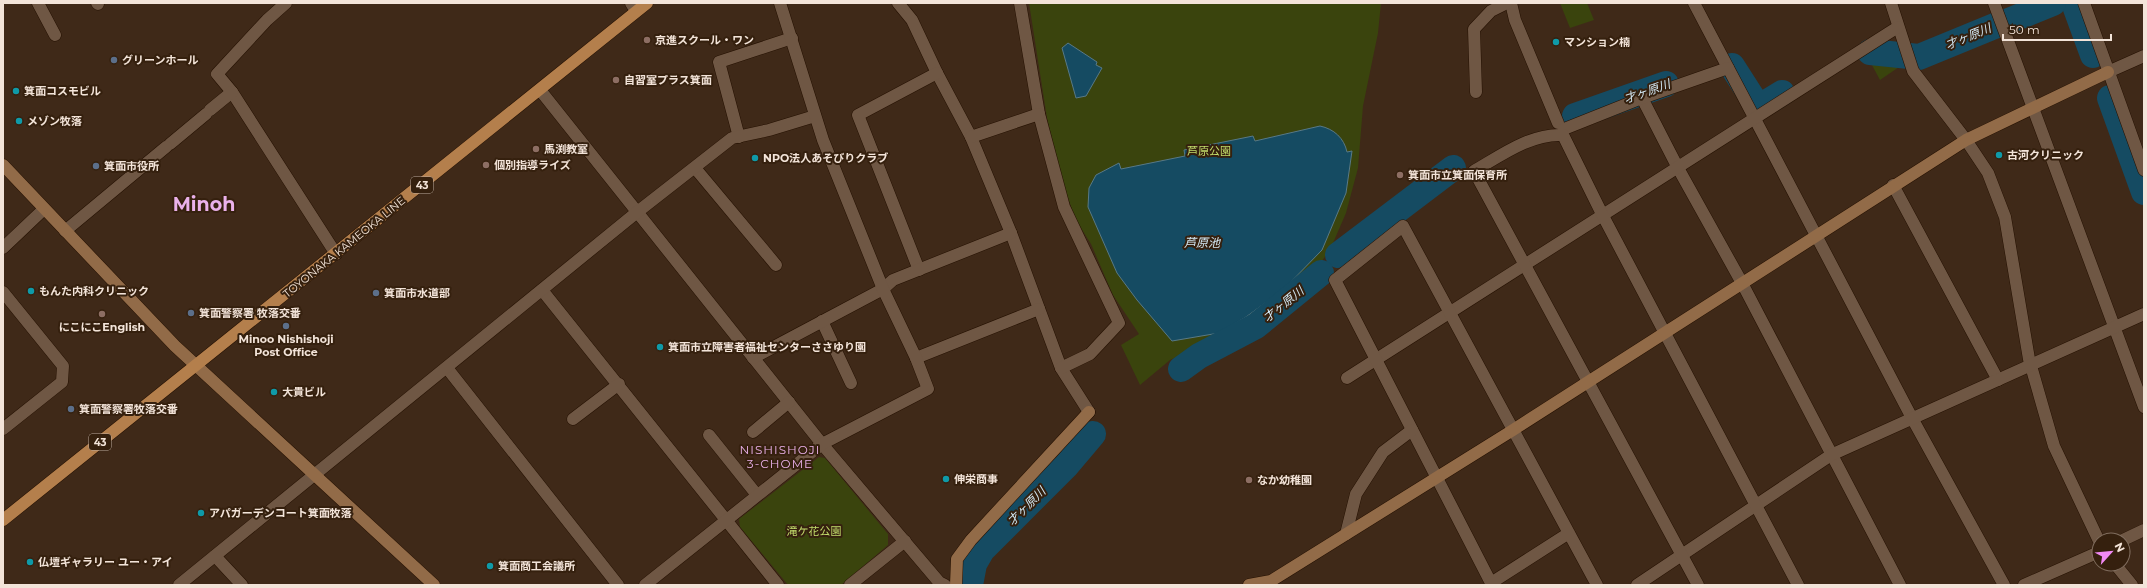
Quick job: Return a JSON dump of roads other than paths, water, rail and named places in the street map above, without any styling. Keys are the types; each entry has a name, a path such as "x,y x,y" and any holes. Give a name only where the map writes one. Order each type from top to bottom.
{"main road":[{"name":"TOYONAKA KAMEOKA LINE","path":"3,520 540,90 634,7 647,3"}],"street":[{"path":"38,3 54,35"},
{"path":"286,3 266,20 217,74 232,92 336,254"},
{"path":"645,585 822,444 928,389 916,358 883,289 815,116 780,3"},
{"path":"898,3 912,20 937,73 971,136 1011,233 1060,368 1089,412 971,540 957,559 956,585"},
{"path":"1020,3 1039,114 1064,207 1119,323 1090,354 1060,368"},
{"path":"1476,92 1474,29 1491,11 1507,3"},
{"path":"1511,3 1515,20 1561,126 1728,68"},
{"path":"1694,3 1817,234 1912,418 2004,585"},
{"path":"1891,3 1913,71 1966,140 1988,173 2005,217 2031,365 2054,446 2095,532"},
{"path":"1994,3 2144,407"},
{"path":"2089,4 2108,72 2144,170"},
{"path":"1347,378 1602,214 1678,168 1898,27"},
{"path":"739,137 719,62 792,38"},
{"path":"1249,585 1273,583 1346,534 1513,430 1893,185 1966,140 2144,56"},
{"path":"919,270 858,115 937,73"},
{"path":"540,90 636,213 822,444 906,541 939,582 945,585"},
{"path":"65,231 232,92"},
{"path":"1642,98 1678,168 1742,283 1830,455 1900,585"},
{"path":"971,136 1039,114"},
{"path":"179,585 636,213 732,138 769,130 815,116"},
{"path":"1698,585 1589,381 1524,265 1474,171 1516,147 1552,135 1563,135 1602,214 1666,332 1798,585"},
{"path":"3,165 174,346 197,365 434,585"},
{"path":"695,168 776,265"},
{"path":"1893,185 1998,380"},
{"path":"3,248 44,209"},
{"path":"1569,534 1491,583 1335,280 1403,226 1597,585"},
{"path":"753,358 883,289 894,280 1011,233"},
{"path":"542,290 619,384 725,520 778,585"},
{"path":"3,292 63,366 62,382 3,429"},
{"path":"916,358 1039,309"},
{"path":"1637,585 1830,455 2144,314"},
{"path":"822,321 851,383"},
{"path":"447,368 618,585"},
{"path":"573,419 619,384"},
{"path":"753,432 789,402"},
{"path":"1346,534 1356,494 1375,464 1383,452 1412,430"},
{"path":"709,436 757,495"},
{"path":"2131,536 2144,530"},
{"path":"850,585 906,541"},
{"path":"215,556 242,585"},
{"path":"2024,585 2091,556"},
{"path":"2121,572 2132,585"}],"water":[{"path":"1068,43 1097,62 1096,65 1102,68 1086,96 1076,98 1062,48"},
{"name":"芦原池","path":"1320,126 1330,129 1338,135 1346,147 1347,152 1352,151 1346,193 1322,250 1284,289 1246,317 1219,333 1172,341 1137,300 1117,273 1088,207 1089,188 1096,175 1119,163 1121,169 1185,156 1184,150 1253,136 1255,141"}],"waterway":[{"name":"才ヶ原川","path":"2006,22 2053,3"},
{"name":"才ヶ原川","path":"2074,3 2093,55"},
{"name":"才ヶ原川","path":"1870,52 1919,57 1997,25"},
{"name":"才ヶ原川","path":"1732,66 1757,105 1764,104 1782,93"},
{"name":"才ヶ原川","path":"1575,116 1666,84"},
{"name":"才ヶ原川","path":"2110,98 2144,192"},
{"name":"才ヶ原川","path":"1338,255 1453,168"},
{"name":"才ヶ原川","path":"1181,369 1199,356 1256,326 1321,273"},
{"name":"才ヶ原川","path":"970,585 974,564 982,550 1066,466 1093,434"}],"place":[{"name":"京進スクール・ワン","path":"647,40"},
{"name":"マンション楠","path":"1556,42"},
{"name":"グリーンホール","path":"114,60"},
{"name":"自習室プラス箕面","path":"616,80"},
{"name":"箕面コスモビル","path":"16,91"},
{"name":"メゾン牧落","path":"19,121"},
{"name":"馬渕教室","path":"536,149"},
{"name":"古河クリニック","path":"1999,155"},
{"name":"NPO法人あそびりクラブ","path":"755,158"},
{"name":"個別指導ライズ","path":"486,165"},
{"name":"箕面市役所","path":"96,166"},
{"name":"箕面市立箕面保育所","path":"1400,175"},
{"name":"もんた内科クリニック","path":"31,291"},
{"name":"箕面市水道部","path":"376,293"},
{"name":"箕面警察署 牧落交番","path":"191,313"},
{"name":"にこにこEnglish","path":"102,314"},
{"name":"Minoo Nishishoji Post Office","path":"286,326"},
{"name":"箕面市立障害者福祉センターささゆり園","path":"660,347"},
{"name":"大貴ビル","path":"274,392"},
{"name":"箕面警察署牧落交番","path":"71,409"},
{"name":"伸栄商事","path":"946,479"},
{"name":"なか幼稚園","path":"1249,480"},
{"name":"アパガーデンコート箕面牧落","path":"201,513"},
{"name":"仏壇ギャラリー ユー・アイ","path":"30,562"},
{"name":"箕面商工会議所","path":"490,566"}],"district":[{"name":"Minoh","path":"204,204"},
{"name":"NISHISHOJI 3-CHOME","path":"780,456"}],"park label":[{"name":"芦原公園","path":"1209,151"},
{"name":"滝ケ花公園","path":"814,531"}]}
